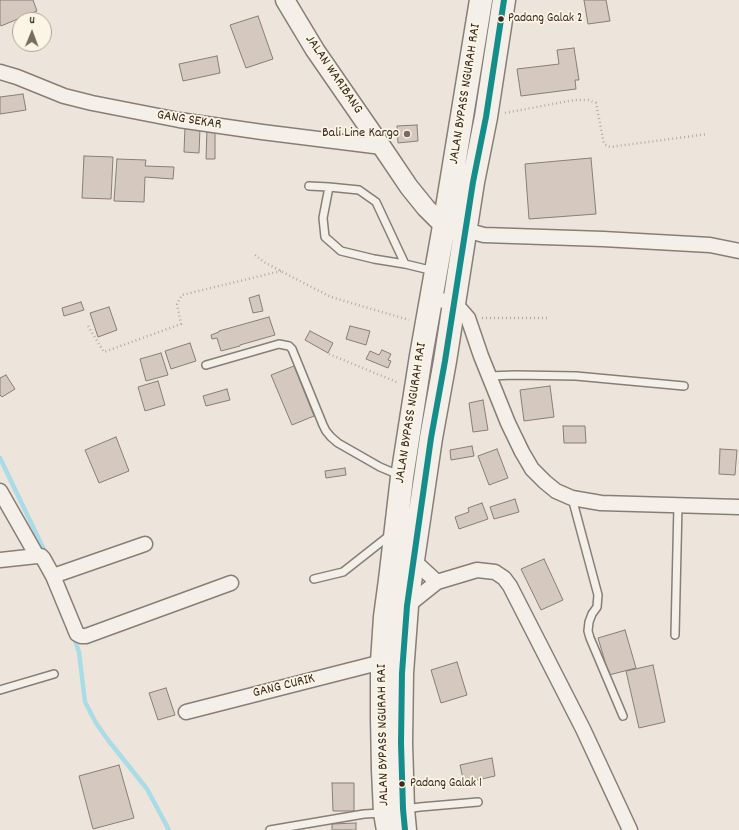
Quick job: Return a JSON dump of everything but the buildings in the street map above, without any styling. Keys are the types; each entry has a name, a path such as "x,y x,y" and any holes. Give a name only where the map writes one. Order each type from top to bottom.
{"highway":[{"name":"JALAN BYPASS NGURAH RAI","path":"395,820 401,743 402,673 407,606 431,438 445,361 461,310 455,228 481,0"},
{"name":"JALAN BYPASS NGURAH RAI","path":"395,820 382,725 382,662 402,476 436,271 473,182 486,116 504,0"}],"street":[{"name":"JALAN WARIBANG","path":"285,0 315,50 410,187 426,208 455,228"},
{"name":"GANG SEKAR","path":"0,72 64,96 99,105 194,122 382,147"},
{"path":"455,228 484,235 603,239 710,245 739,250"},
{"path":"431,299 461,310 522,452 532,468 545,482 556,490 572,498 601,503 739,507"},
{"path":"0,491 37,556"},
{"path":"53,576 145,544"},
{"path":"0,560 37,556 44,558 77,634 81,636 86,636 231,583"},
{"path":"413,560 437,582"},
{"path":"407,606 437,582 477,570 495,572 504,578 510,586 583,729 630,830"},
{"name":"GANG CURIK","path":"186,712 382,662"}],"lane":[{"path":"309,186 359,190 376,202 405,264"},
{"path":"329,187 323,218 325,237 341,251 436,271"},
{"path":"206,366 279,344 289,346 292,349 323,425 331,437 338,443 380,467 402,476"},
{"path":"489,376 576,376 684,386"},
{"path":"572,498 598,595 597,607 592,614 588,631 623,716"},
{"path":"675,635 678,505"},
{"path":"314,579 343,572 396,531"},
{"path":"0,690 54,674"},
{"path":"270,830 364,814 395,820 420,806 478,802"}],"path":[{"path":"486,116 574,100 588,100 596,103 604,144 610,146 708,134"},
{"path":"256,256 264,262 331,297 426,325"},
{"path":"88,326 104,352 181,324 177,304 182,295 281,271"},
{"path":"461,310 547,318"},
{"path":"329,354 416,390"}],"waterway":[{"path":"0,458 46,554"},
{"path":"73,635 79,652 85,702 96,723 108,740 147,789 169,830"}],"transit line":[{"path":"405,830 401,743 402,673 407,606 431,438 445,361 473,182 486,117 504,0"}],"place":[{"name":"Padang Galak 2","path":"501,19"},
{"name":"Bali Line Kargo","path":"407,134"},
{"name":"Padang Galak 1","path":"402,784"}]}
